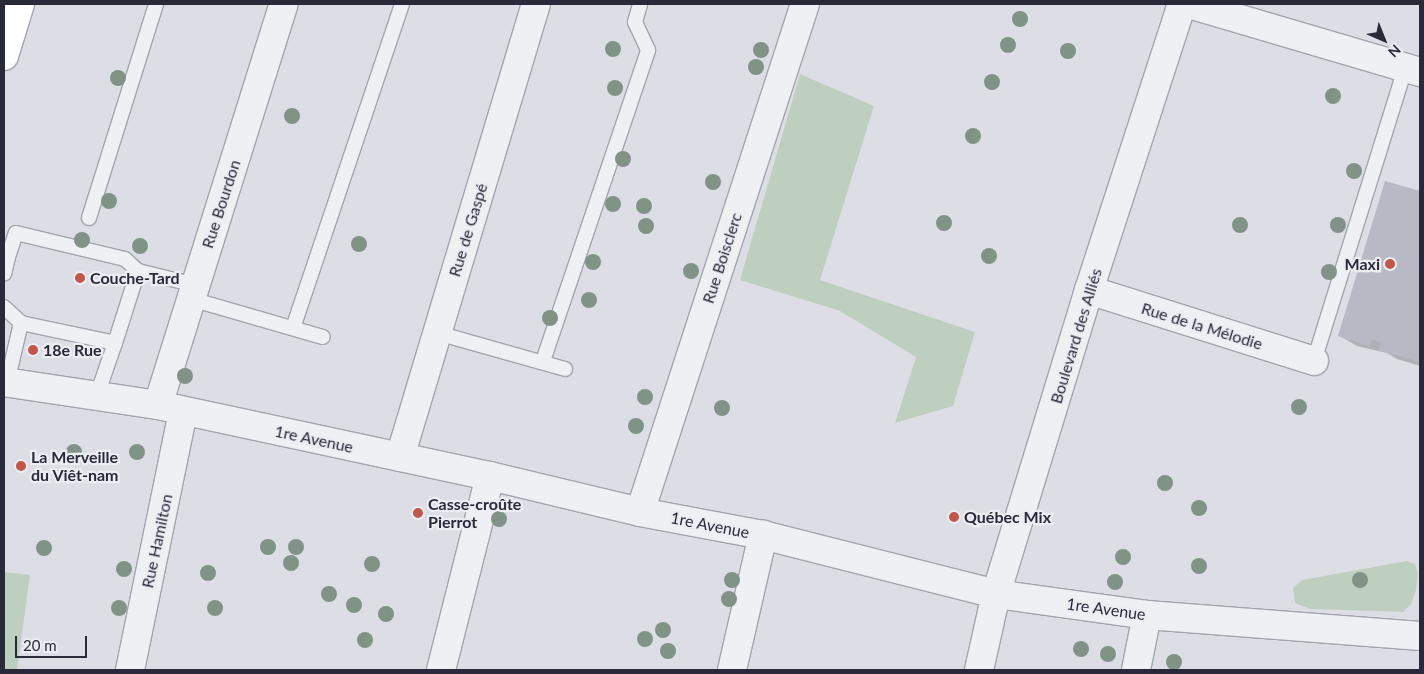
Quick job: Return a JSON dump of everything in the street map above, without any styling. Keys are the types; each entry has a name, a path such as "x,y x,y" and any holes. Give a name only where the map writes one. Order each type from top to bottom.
{"main road":[{"path":"4,56 13,13"}],"street":[{"name":"Rue Bourdon","path":"158,405 284,4"},
{"name":"Rue de Gaspé","path":"400,457 536,4"},
{"name":"Rue Boisclerc","path":"640,512 805,4"},
{"name":"Boulevard des Alliés","path":"979,670 996,594 1089,290 1182,4"},
{"path":"1189,4 1413,70"},
{"name":"Rue de la Mélodie","path":"1089,290 1314,360"},
{"name":"1re Avenue","path":"6,382 158,405 490,476 640,512 763,535 996,594 1147,615 1420,636"},
{"name":"Rue Hamilton","path":"130,670 183,411"},
{"path":"441,670 490,476"},
{"path":"732,670 763,535"},
{"path":"1136,670 1147,615"}],"lane":[{"path":"89,218 156,4"},
{"path":"293,328 402,4"},
{"path":"543,361 648,50 634,22 640,4"},
{"path":"1314,360 1413,70"},
{"path":"4,274 6,257 16,233 125,260 138,271 293,328 323,337"},
{"path":"97,395 138,271"},
{"path":"4,308 21,323 115,343"},
{"path":"6,382 21,323"},
{"path":"437,333 543,361 565,369"}],"green space":[{"path":"800,74 874,106 820,280 975,332 953,406 895,423 916,357 840,311 740,280"},
{"path":"1407,561 1415,564 1418,574 1416,590 1411,604 1403,612 1310,609 1295,603 1293,588 1302,580"},
{"path":"4,572 30,575 17,670 4,670"}],"building":[{"name":"Maxi","path":"1385,181 1420,191 1420,362 1378,350 1381,342 1371,339 1369,346 1338,336"}],"place":[{"name":"Maxi","path":"1390,264"},
{"name":"Couche-Tard","path":"80,278"},
{"name":"18e Rue","path":"33,350"},
{"name":"La Merveille du Viêt-nam","path":"21,466"},
{"name":"Casse-croûte Pierrot","path":"418,513"},
{"name":"Québec Mix","path":"954,517"}]}
